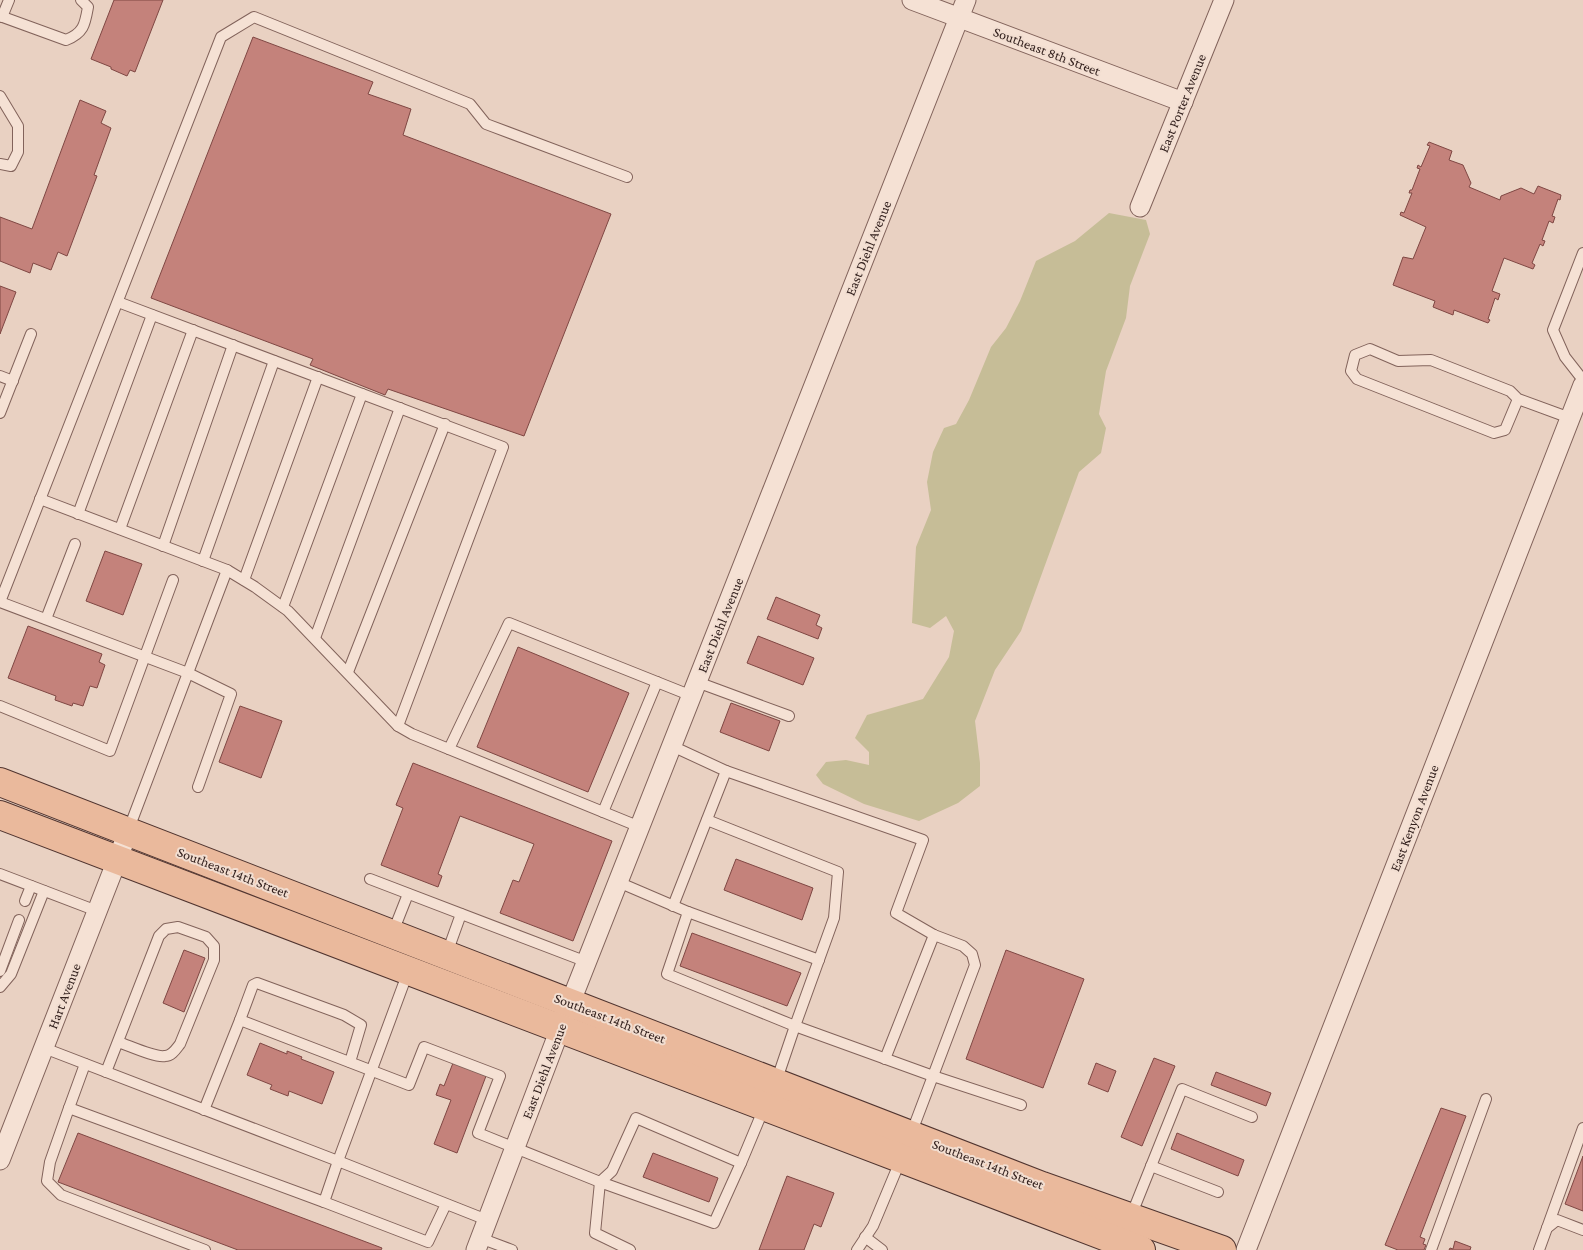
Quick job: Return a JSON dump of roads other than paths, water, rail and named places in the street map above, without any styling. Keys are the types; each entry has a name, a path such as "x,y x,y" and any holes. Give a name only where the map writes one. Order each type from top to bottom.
{"main road":[{"name":"Southeast 14th Street","path":"0,782 570,1003 770,1094"},
{"name":"Southeast 14th Street","path":"0,815 560,1028 770,1094 906,1146 1141,1250"},
{"name":"Southeast 14th Street","path":"906,1146 1042,1186 1222,1250"}],"street":[{"name":"Southeast 8th Street","path":"912,0 1183,102"},
{"name":"East Diehl Avenue","path":"478,1244 560,1028 966,0"},
{"name":"East Porter Avenue","path":"1140,207 1224,0"},
{"name":"East Kenyon Avenue","path":"1246,1250 1583,385"},
{"name":"Hart Avenue","path":"0,1160 128,832"}],"lane":[{"path":"9,0 1,17 66,40 76,36 85,25 88,7 81,0"},
{"path":"198,787 231,694 188,673 0,602 221,37 254,17 470,104 486,124 628,177"},
{"path":"0,96 18,126 18,152 11,166 0,164"},
{"path":"1583,254 1552,330 1564,357 1583,380"},
{"path":"118,302 504,447 398,726"},
{"path":"78,514 152,315"},
{"path":"120,529 193,330"},
{"path":"0,413 31,334"},
{"path":"163,546 233,345"},
{"path":"1518,399 1505,430 1494,433 1358,379 1351,371 1355,355 1370,349 1398,360 1431,360 1510,391 1518,399 1570,418"},
{"path":"202,561 274,361"},
{"path":"0,376 13,381"},
{"path":"244,580 318,377"},
{"path":"283,607 362,394"},
{"path":"315,638 400,408"},
{"path":"348,672 444,424"},
{"path":"40,499 227,570 244,580 283,607 348,672 398,726 412,734 640,827"},
{"path":"46,620 75,544"},
{"path":"128,832 227,570"},
{"path":"0,706 110,751 173,580"},
{"path":"449,749 509,622 657,682 694,689 788,716"},
{"path":"603,812 657,682"},
{"path":"672,746 726,771 923,840 896,913 934,935 962,946 972,954 975,965 906,1146 873,1226 857,1250"},
{"path":"673,906 726,771"},
{"path":"240,1020 409,1085 424,1047 500,1076 478,1132 600,1182 714,1223 770,1094 834,918 838,872 706,820"},
{"path":"0,874 97,911"},
{"path":"370,879 587,962"},
{"path":"618,882 688,912 819,960"},
{"path":"26,901 31,886"},
{"path":"0,988 10,974 44,891"},
{"path":"393,934 408,894"},
{"path":"688,912 668,974 795,1026 933,1076 1021,1105"},
{"path":"446,955 461,914"},
{"path":"0,971 19,920"},
{"path":"106,1072 159,936 166,929 178,927 206,937 214,946 214,960 175,1052 166,1057 157,1056 118,1042"},
{"path":"885,1059 934,935"},
{"path":"324,1202 408,971"},
{"path":"204,1110 253,985 257,983 344,1015 361,1025 350,1062"},
{"path":"44,1048 487,1220"},
{"path":"85,1064 50,1162 47,1181 62,1195 205,1250"},
{"path":"1130,1217 1182,1089 1252,1117"},
{"path":"1431,1250 1486,1099"},
{"path":"69,1108 324,1202 426,1246 446,1204"},
{"path":"630,1250 596,1233 600,1182 612,1171 636,1118 741,1163"},
{"path":"1539,1250 1583,1128"},
{"path":"1151,1166 1218,1192"},
{"path":"1547,1228 1557,1220 1583,1230"},
{"path":"866,1237 882,1250"},
{"path":"478,1244 512,1250"}]}
